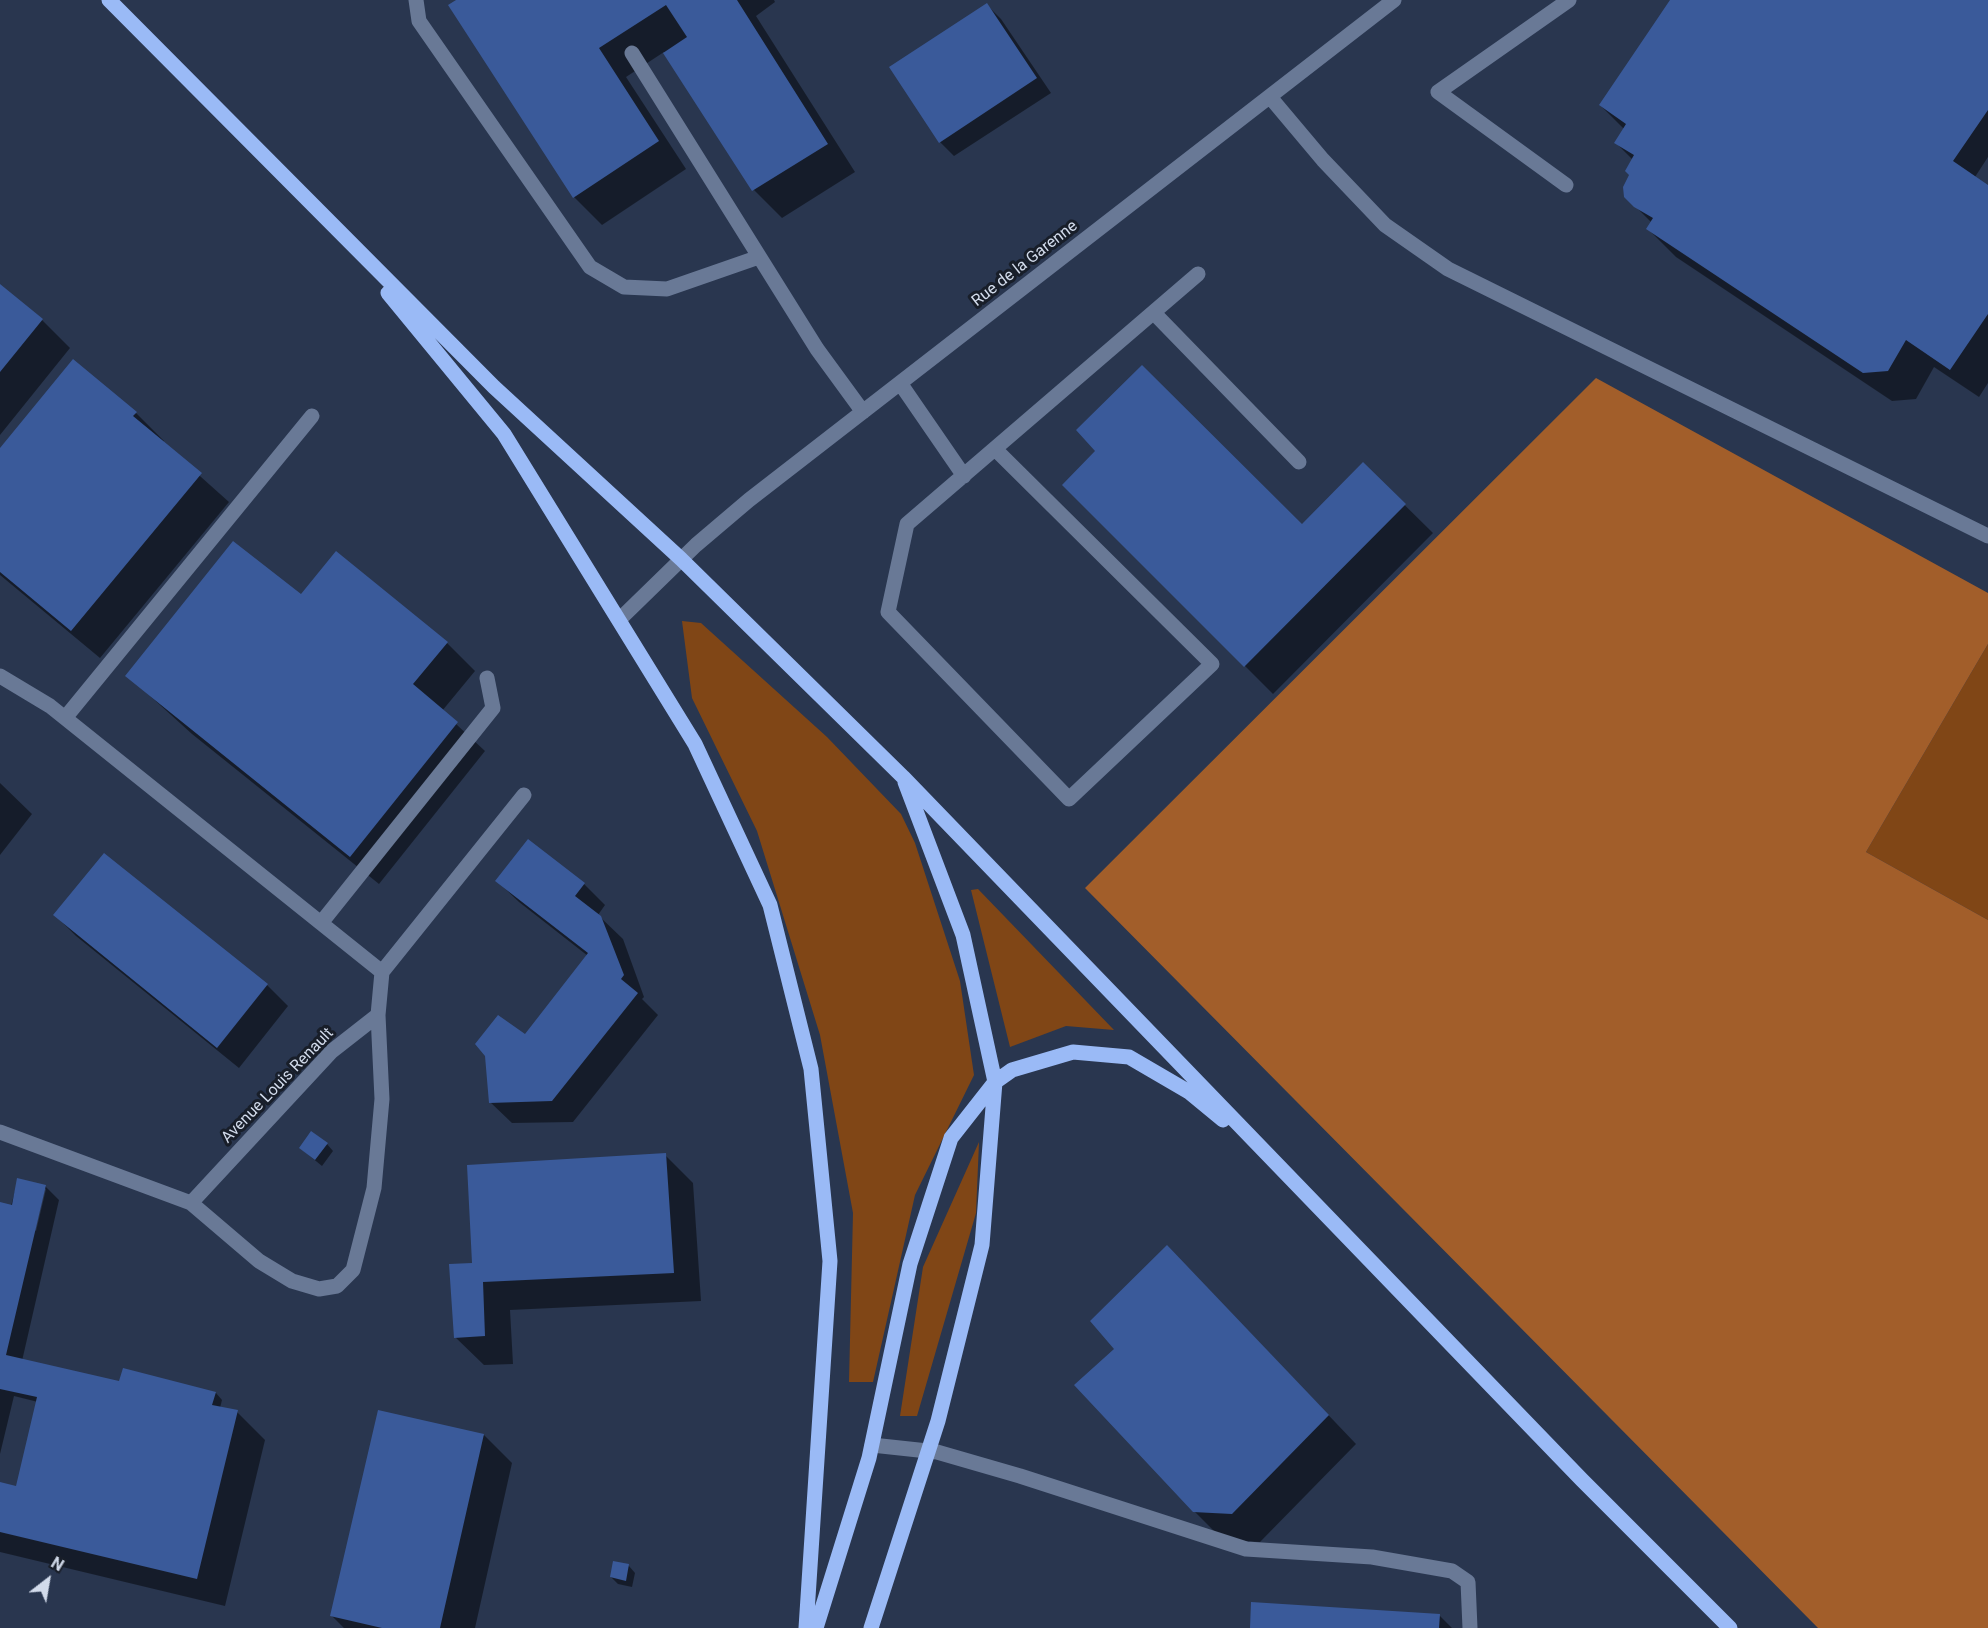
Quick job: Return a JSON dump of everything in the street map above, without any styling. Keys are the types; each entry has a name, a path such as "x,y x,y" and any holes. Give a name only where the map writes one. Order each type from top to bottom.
{"main road":[{"path":"109,0 494,387 681,559 903,777 1582,1480 1730,1628"},
{"path":"326,219 504,434 695,744 770,905 811,1069 830,1261 806,1628"},
{"path":"871,1628 938,1421 982,1245 995,1082 963,935 903,777"},
{"path":"816,1628 872,1445 910,1264 951,1138 995,1082 1012,1070 1073,1052 1129,1057 1190,1092 1285,1172"}],"street":[{"path":"416,0 419,21 590,267 624,287 667,289 759,257"},
{"name":"Rue de la Garenne","path":"620,619 681,559 749,500 1394,0"},
{"path":"1566,185 1438,92 1569,0"},
{"path":"632,53 817,349 863,412"},
{"path":"1270,97 1323,160 1385,225 1448,269 1988,536"},
{"path":"995,449 1212,664 1069,799 888,612 907,524 1198,274"},
{"path":"1154,313 1299,462"},
{"path":"900,383 964,476"},
{"path":"65,718 312,416"},
{"path":"0,676 65,718 382,972"},
{"path":"321,923 493,708 487,678"},
{"path":"0,1132 191,1203 259,1261 292,1281 319,1289 337,1286 353,1270 374,1188 382,1099 378,1015 382,972 524,795"},
{"name":"Avenue Louis Renault","path":"191,1203 332,1051 378,1015"},
{"path":"872,1445 929,1450 1020,1476 1246,1549 1372,1557 1452,1571 1468,1582 1470,1628"}],"shaded area":[{"path":"1596,378 1988,593 1988,644 1866,852 1988,920 1988,1628 1818,1628 1085,888"},
{"path":"682,621 701,623 827,737 901,814 915,843 960,981 974,1075 915,1195 873,1382 849,1382 853,1213 820,1035 757,831 692,698"},
{"path":"1988,644 1988,920 1866,852"},
{"path":"978,889 1114,1030 1066,1026 1010,1047 971,890"},
{"path":"979,1142 976,1213 917,1416 900,1416 923,1267"}],"building":[{"path":"456,0 737,0 828,144 752,191 663,53 687,37 666,5 599,48 659,141 573,198 448,5"},
{"path":"1670,0 1988,0 1988,110 1953,161 1988,185 1988,314 1950,370 1906,340 1888,371 1863,373 1646,229 1653,218 1634,207 1624,197 1623,187 1629,175 1625,171 1634,155 1614,143 1626,124 1599,105"},
{"path":"987,3 1037,78 939,143 889,67"},
{"path":"0,284 43,319 0,372"},
{"path":"73,359 137,412 133,416 202,473 71,631 0,572 0,448"},
{"path":"1142,365 1302,524 1363,462 1406,504 1244,667 1062,485 1095,451 1076,430"},
{"path":"233,541 301,594 336,551 448,642 413,684 458,722 350,857 125,676"},
{"path":"528,839 585,883 575,896 601,916 624,975 621,979 638,993 552,1101 489,1103 485,1056 475,1044 498,1015 525,1034 588,953 495,881"},
{"path":"104,853 268,984 217,1048 53,915"},
{"path":"311,1131 328,1143 315,1160 299,1148"},
{"path":"666,1153 674,1273 483,1282 485,1336 454,1338 449,1264 472,1263 467,1165"},
{"path":"17,1178 46,1185 6,1355 119,1381 123,1368 216,1392 212,1405 238,1410 197,1579 0,1532 0,1482 16,1486 37,1397 0,1389 0,1202 12,1205"},
{"path":"1167,1245 1329,1415 1232,1514 1193,1512 1074,1385 1114,1349 1090,1321"},
{"path":"378,1410 484,1434 440,1628 382,1628 330,1616"},
{"path":"613,1561 629,1564 626,1581 610,1577"},
{"path":"1251,1602 1440,1614 1439,1628 1250,1628"}]}
